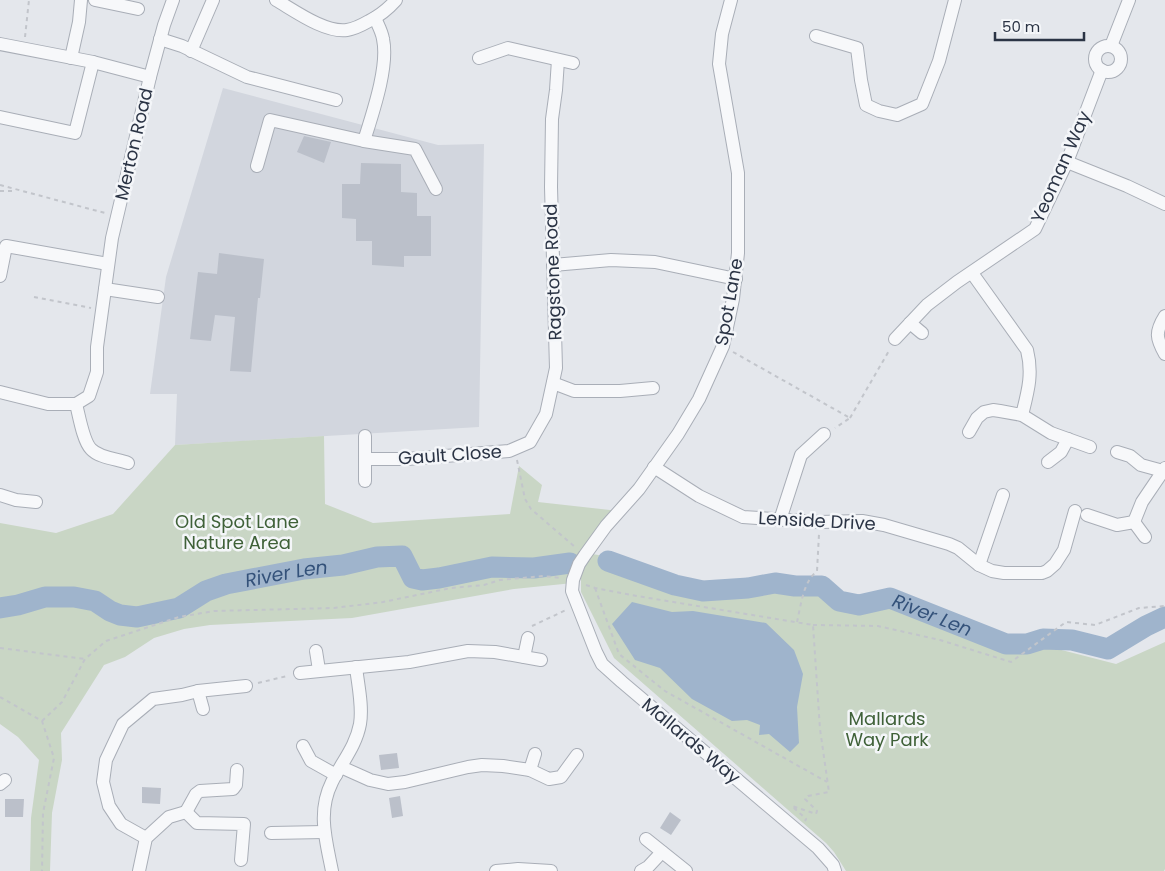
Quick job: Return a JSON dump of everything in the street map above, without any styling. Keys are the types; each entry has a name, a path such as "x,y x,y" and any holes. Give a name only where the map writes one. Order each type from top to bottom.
{"street":[{"path":"71,58 81,0"},
{"path":"95,0 138,9"},
{"name":"Merton Road","path":"76,404 89,396 97,372 97,347 108,264 117,216 150,77 173,0"},
{"path":"191,51 213,0"},
{"path":"276,0 306,19 327,27 346,30 375,18 396,0"},
{"name":"Spot Lane","path":"573,585 579,564 585,555 606,526 639,489 678,434 699,399 723,346 736,280 738,253 738,173 719,64 722,34 731,0"},
{"path":"816,36 862,49 861,80 866,105 898,116 922,104 939,61 955,0"},
{"name":"Yeoman Way","path":"895,340 926,305 1035,229 1066,162 1102,70 1097,66 1095,57 1104,46 1111,46 1129,0"},
{"path":"364,142 374,108 384,58 383,39 375,18"},
{"path":"160,39 247,77 336,100"},
{"path":"0,44 93,62 150,77"},
{"path":"1102,70 1106,72 1114,70 1121,62 1118,50 1111,46"},
{"path":"479,58 508,48 573,63"},
{"name":"Ragstone Road","path":"553,383 556,368 551,187 552,119 558,60"},
{"path":"0,117 75,133 93,62"},
{"path":"257,166 270,120 364,142 414,149 436,189"},
{"path":"1066,162 1127,186 1165,204"},
{"path":"0,276 6,246 108,264"},
{"path":"553,265 611,260 655,262 736,280"},
{"path":"972,272 1026,350 1031,374 1022,415"},
{"path":"105,289 158,297"},
{"path":"1165,316 1158,328 1158,342 1165,354"},
{"path":"910,323 922,333"},
{"path":"553,383 574,391 620,391 653,388"},
{"name":"Gault Close","path":"365,459 406,459 515,449 530,442 537,430 546,414 553,383"},
{"path":"0,392 48,404 76,404 84,437 90,449 98,454 128,462"},
{"path":"969,432 977,418 984,412 993,410 1022,415 1051,433 1090,448"},
{"path":"780,520 801,455 824,434"},
{"path":"365,436 365,481"},
{"path":"1048,462 1061,452 1068,439"},
{"path":"1117,452 1130,456 1141,465 1164,470 1142,502 1134,522"},
{"name":"Lenside Drive","path":"654,467 698,496 742,517 819,522 862,521 884,525 949,544 958,548 979,565 992,571 1004,573 1042,573 1047,571 1055,564 1064,550 1075,511"},
{"path":"0,495 16,500 36,502"},
{"path":"979,565 1003,495"},
{"path":"1087,515 1117,525 1134,522"},
{"path":"1134,522 1145,537"},
{"name":"Mallards Way","path":"573,585 577,605 602,664 818,848 833,865 835,871"},
{"path":"524,657 529,633"},
{"path":"316,651 319,670"},
{"path":"300,673 408,662 468,651 495,652 541,660"},
{"path":"332,871 322,824 325,804 332,782 355,742 361,721 356,667"},
{"path":"146,838 121,824 109,806 103,782 106,760 123,724 153,699 182,696 198,691 246,686"},
{"path":"198,691 203,709"},
{"path":"303,746 311,761 339,771 388,784 475,766 503,766 530,770 549,779 561,777 578,755"},
{"path":"530,770 535,754"},
{"path":"139,871 146,838 169,817 186,812 196,794 200,791 233,789 236,785 237,770"},
{"path":"186,812 197,822 244,824 241,860"},
{"path":"271,833 324,832"},
{"path":"646,839 686,871"},
{"path":"641,871 648,867 662,852"},
{"path":"496,871 518,869 551,871"}],"path":[{"path":"24,49 29,0"},
{"path":"0,185 117,216"},
{"path":"0,191 16,190"},
{"path":"34,297 89,308 103,305"},
{"path":"824,434 850,418 895,340"},
{"path":"723,346 850,418"},
{"path":"515,449 525,498 531,509 585,555"},
{"path":"797,622 804,592 812,575 817,571 819,522"},
{"path":"42,721 62,702 85,658 106,641 135,630 180,617 214,611 334,608 383,602 451,588 484,586 500,580 543,576 573,585 813,625 878,626 940,640 1011,662 1066,622 1095,625 1139,608 1165,606"},
{"path":"595,588 619,654 664,691 827,782"},
{"path":"529,633 577,605"},
{"path":"798,832 806,819 792,806 816,814 817,811 805,799 808,796 829,792 820,729 813,625"},
{"path":"0,648 85,658"},
{"path":"246,686 300,673"},
{"path":"0,696 42,721 54,758 43,813 42,871"}],"shaded area":[{"path":"223,88 438,145 484,144 479,427 175,445 177,394 150,394 166,277"}],"green space":[{"path":"324,436 325,504 373,523 510,514 519,466 542,485 538,502 619,511 592,554 611,557 661,576 690,584 711,585 762,580 816,578 830,592 844,598 857,599 890,596 998,640 1020,642 1041,637 1046,646 1116,664 1165,642 1164,871 846,871 826,843 614,658 581,592 581,572 573,583 514,589 352,618 210,625 184,629 154,638 125,657 104,665 61,733 62,760 52,813 50,871 30,871 31,818 39,760 18,737 0,724 0,523 56,533 113,514 175,445"}],"water":[{"path":"632,602 672,612 693,611 766,623 794,650 803,674 797,707 799,743 790,752 769,734 759,735 760,725 747,720 732,721 692,699 660,668 635,660 612,624"}],"building":[{"path":"304,136 331,142 324,163 297,152"},
{"path":"361,163 401,164 401,192 417,193 417,216 431,216 431,256 404,256 404,267 372,265 372,241 356,241 356,219 342,218 342,184 360,184"},
{"path":"219,253 264,259 260,298 258,298 251,372 230,371 235,317 215,315 211,341 190,339 198,272 217,274"},
{"path":"397,753 399,768 381,770 379,755"},
{"path":"142,787 161,788 160,804 142,803"},
{"path":"400,796 403,816 392,818 389,798"},
{"path":"5,799 24,799 23,817 5,817"},
{"path":"670,812 681,820 671,835 660,828"}],"waterway":[{"name":"River Len","path":"0,608 45,597 74,597 95,601 120,615 137,617 179,608 206,591 226,584 304,569 343,565 377,557 402,556 413,578 422,580 492,567 534,568 570,563"},
{"name":"River Len","path":"608,561 675,585 703,591 748,588 775,583 795,586 822,586 839,601 859,605 890,598 1006,644 1027,644 1043,639 1072,640 1108,649 1165,617"}],"park label":[{"name":"Old Spot Lane Nature Area","path":"237,532"},
{"name":"Mallards Way Park","path":"887,730"}]}
